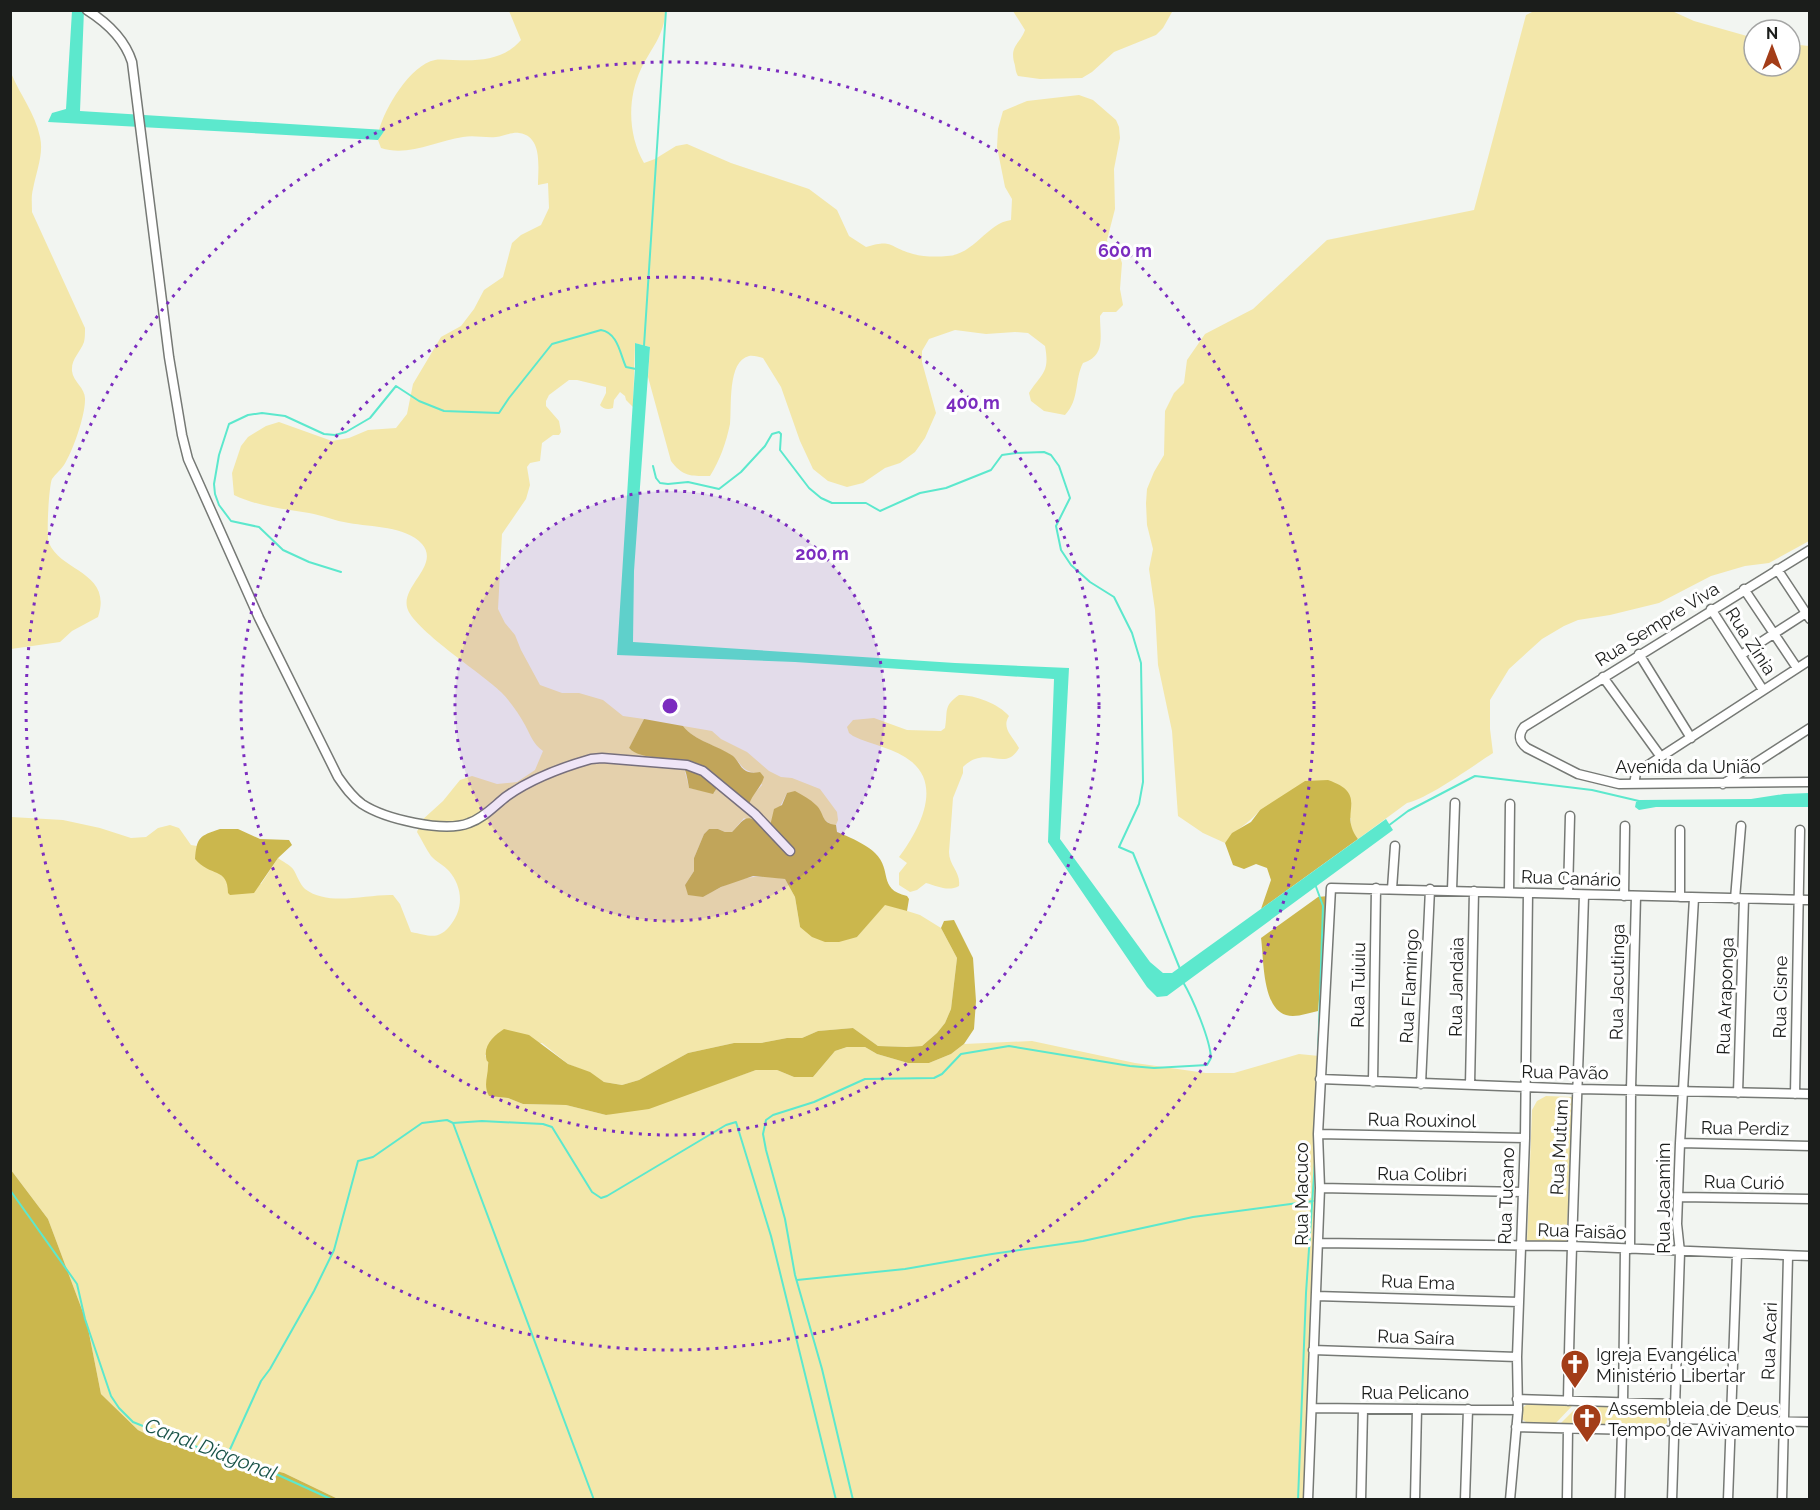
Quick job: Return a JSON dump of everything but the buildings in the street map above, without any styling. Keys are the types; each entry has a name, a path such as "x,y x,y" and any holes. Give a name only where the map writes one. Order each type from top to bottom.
{"street":[{"path":"87,10 120,39 126,46 132,62 170,357 188,459 259,618 338,777 353,797 372,810 420,823 450,827 473,822 522,787 591,759 687,765 703,771 719,782 755,814 790,851"},
{"name":"Rua Sempre Viva","path":"1524,727 1809,549"},
{"path":"1741,655 1773,634 1808,616 1777,569"},
{"path":"1744,589 1797,668"},
{"name":"Rua Zínia","path":"1711,609 1762,690"},
{"path":"1639,654 1691,738"},
{"path":"1634,784 1636,773 1809,660"},
{"path":"1603,677 1661,757"},
{"name":"Avenida da União","path":"1524,727 1520,733 1520,739 1527,748 1578,774 1609,782 1634,784 1809,782"},
{"path":"1723,784 1809,729"},
{"path":"1452,890 1455,803"},
{"path":"1509,892 1510,804"},
{"path":"1568,894 1570,816"},
{"path":"1624,896 1625,826"},
{"name":"Rua Araponga","path":"1738,1093 1741,826"},
{"path":"1680,830 1680,897"},
{"name":"Rua Cisne","path":"1795,1094 1800,831"},
{"path":"1392,889 1395,846"},
{"name":"Rua Canário","path":"1331,888 1809,900"},
{"name":"Rua Macuco","path":"1308,1500 1320,1188 1318,1134 1320,1079 1331,888"},
{"name":"Rua Tuiuiu","path":"1373,1082 1376,888"},
{"name":"Rua Flamingo","path":"1421,1084 1430,889"},
{"name":"Rua Jandaia","path":"1470,1085 1474,891"},
{"name":"Rua Tucano","path":"1510,1500 1518,1410 1517,1357 1525,1138 1528,893"},
{"name":"Rua Mutum","path":"1568,1401 1570,1246 1579,1089 1584,895"},
{"name":"Rua Jacutinga","path":"1623,1403 1636,896"},
{"name":"Rua Jacamim","path":"1672,1500 1680,1252 1677,1237 1680,1143 1694,898"},
{"name":"Rua Pavão","path":"1320,1079 1579,1089 1809,1094"},
{"name":"Rua Rouxinol","path":"1318,1134 1525,1138"},
{"name":"Rua Perdiz","path":"1680,1143 1809,1146"},
{"name":"Rua Colibri","path":"1320,1188 1523,1192"},
{"name":"Rua Curió","path":"1679,1197 1809,1199"},
{"name":"Rua Faisão","path":"1318,1243 1570,1246 1809,1256"},
{"path":"1728,1500 1737,1254"},
{"name":"Rua Acari","path":"1782,1500 1788,1256"},
{"name":"Rua Ema","path":"1316,1296 1519,1302"},
{"name":"Rua Saíra","path":"1313,1350 1517,1357"},
{"path":"1517,1399 1675,1404"},
{"name":"Rua Pelicano","path":"1312,1408 1518,1410"},
{"path":"1415,1500 1417,1408"},
{"path":"1361,1500 1363,1409"},
{"path":"1465,1500 1468,1409"},
{"path":"1674,1419 1809,1422"},
{"path":"1516,1427 1674,1431"},
{"path":"1567,1500 1568,1429"},
{"path":"1620,1500 1622,1430"}],"shaded area":[{"path":"84,10 80,111 385,130 378,140 48,122 52,113 66,109 72,11"},
{"path":"1172,10 1163,28 1156,35 1114,52 1082,78 1040,79 1018,76 1016,73 1013,52 1025,30 1013,11"},
{"path":"1536,10 1672,11 1694,21 1742,35 1742,78 1802,78 1802,45 1809,46 1809,541 1769,563 1745,566 1711,576 1659,603 1578,620 1542,639 1509,669 1490,700 1493,753 1439,788 1407,803 1358,839 1351,830 1351,818 1260,810 1225,843 1203,833 1178,816 1172,731 1158,665 1155,610 1149,569 1153,549 1147,525 1146,503 1147,489 1164,455 1165,411 1174,393 1184,383 1187,360 1205,334 1253,309 1327,240 1474,210 1526,15"},
{"path":"509,11 665,11 663,27 641,69 633,92 632,129 644,163 676,146 687,144 731,163 809,189 837,210 849,236 866,247 890,244 910,253 938,257 957,254 973,245 1002,222 1011,220 1012,199 1005,187 997,147 998,129 1003,111 1027,101 1079,95 1093,100 1116,120 1119,127 1120,138 1114,169 1115,209 1107,240 1109,247 1119,254 1122,263 1120,289 1123,305 1116,312 1103,312 1100,316 1101,338 1098,350 1095,356 1083,363 1073,403 1065,415 1044,411 1031,401 1029,393 1044,372 1046,355 1045,346 1028,333 986,334 955,330 929,339 922,351 922,362 936,413 925,438 915,452 900,463 885,468 863,483 847,487 828,481 813,469 800,441 781,387 763,358 749,356 737,366 732,386 730,424 725,445 710,476 684,473 671,461 648,377 650,347 635,343 633,407 620,392 614,400 613,408 604,408 600,405 606,393 606,387 577,380 569,380 549,395 546,406 559,421 561,432 542,443 540,461 530,463 527,467 530,485 526,499 502,534 498,609 505,623 515,635 540,685 562,693 579,693 603,700 623,716 644,719 629,749 676,761 684,768 689,788 714,793 719,784 749,805 751,797 762,785 755,773 744,768 726,752 693,735 683,726 712,731 721,739 747,752 769,771 820,789 837,812 838,820 836,825 832,825 787,793 770,826 761,827 744,818 732,832 709,829 704,834 694,858 694,871 685,885 703,897 733,882 751,877 785,879 795,897 800,927 857,937 885,904 920,915 941,928 957,958 951,1009 945,1023 922,1046 878,1046 853,1028 818,1031 802,1038 787,1038 761,1043 734,1043 688,1053 639,1080 622,1085 604,1082 568,1064 542,1043 485,1055 489,1064 489,1096 508,1098 523,1104 566,1105 606,1115 699,1090 756,1070 777,1070 794,1077 813,1077 835,1051 847,1047 865,1047 877,1054 908,1063 929,1063 951,1054 964,1044 1032,1041 1135,1063 1206,1073 1234,1073 1299,1054 1319,1056 1320,1147 1305,1499 338,1499 284,1473 158,1440 138,1430 101,1394 87,1323 48,1219 11,1170 11,817 63,820 131,838 146,837 158,828 170,825 179,828 191,845 197,846 195,859 218,872 228,882 261,884 278,858 293,869 305,889 315,894 336,899 393,895 400,904 411,932 429,936 439,935 456,917 460,903 457,883 449,871 431,856 417,832 421,821 443,801 460,780 472,776 497,784 517,782 535,770 543,751 534,743 508,699 421,627 411,616 407,607 407,599 427,560 422,544 398,530 344,522 243,499 234,495 232,473 241,446 248,437 266,426 279,422 332,441 349,438 368,430 396,428 407,414 413,384 441,337 461,326 474,309 484,290 503,277 512,243 521,235 541,225 549,208 548,183 538,185 538,154 536,146 527,135 516,133 496,137 467,136 401,151 381,148 378,140 384,131 379,130 387,110 400,89 417,70 437,60 490,58 514,47 521,40"},
{"path":"11,73 35,120 41,143 32,194 32,212 85,328 84,342 72,367 75,378 84,392 84,407 81,424 71,451 63,467 52,479 48,511 48,538 55,553 92,581 101,602 98,617 72,631 60,642 11,649"},
{"path":"635,343 650,347 634,571 633,642 1069,668 1060,839 1150,962 1163,973 1172,973 1386,819 1393,830 1167,996 1157,997 1147,987 1048,842 1054,679 795,662 617,655"},
{"path":"959,695 986,701 1005,712 1009,716 1007,728 1019,748 1010,758 982,757 972,760 963,767 963,773 953,798 949,852 959,886 947,888 926,883 910,892 899,885 899,873 907,863 899,857 913,836 924,810 926,784 912,762 891,750 853,736 847,727 853,720 874,718 907,730 941,731 945,728 950,702"},
{"path":"644,719 683,726 700,739 733,756 746,771 760,772 764,777 749,805 719,785 713,794 689,788 685,770 675,761 635,753 629,748"},
{"path":"1328,780 1348,792 1351,798 1350,821 1352,830 1358,839 1261,909 1271,880 1267,868 1256,864 1244,869 1233,865 1225,843 1232,833 1251,822 1260,810 1305,781"},
{"path":"795,791 816,805 827,822 836,825 837,832 863,844 875,853 883,866 888,884 909,899 907,911 885,905 857,937 839,942 825,942 812,937 800,927 795,897 785,879 753,876 721,887 703,897 688,895 685,885 694,871 694,858 704,834 709,829 732,832 742,821 749,818 761,827 770,826 774,809 782,805 787,793"},
{"path":"1809,793 1809,807 1656,807 1639,810 1635,807 1636,802 1640,800 1751,799"},
{"path":"220,829 238,829 260,839 289,840 292,845 278,858 254,893 230,895 225,879 195,859 200,838"},
{"path":"1328,896 1318,1011 1298,1016 1286,1015 1278,1011 1268,993 1261,938 1318,897"},
{"path":"954,920 973,958 976,1001 974,1029 964,1044 951,1054 929,1063 908,1063 877,1054 865,1047 847,1047 835,1051 813,1077 794,1077 777,1070 756,1070 649,1109 606,1115 566,1105 523,1104 508,1098 489,1096 487,1092 486,1052 488,1044 504,1029 529,1035 568,1064 590,1072 604,1082 622,1085 639,1080 688,1053 734,1043 761,1043 787,1038 802,1038 818,1031 853,1028 878,1046 922,1046 945,1023 951,1009 957,958 941,928 944,921"},
{"path":"1546,1096 1574,1097 1566,1243 1527,1242 1532,1110 1537,1101"},
{"path":"11,1170 48,1219 87,1323 101,1394 138,1430 158,1440 284,1473 338,1499 11,1499"},
{"path":"1526,1405 1572,1406 1555,1424 1528,1423 1521,1419 1522,1408"},
{"path":"1578,1406 1661,1409 1667,1413 1667,1423 1661,1426 1560,1424"}],"waterway":[{"path":"644,346 666,10"},
{"path":"341,572 309,562 283,550 259,527 231,521 219,505 214,484 219,455 229,424 248,415 262,413 285,416 324,434 335,435 346,432 370,418 396,386 419,401 444,411 499,413 552,344 601,330 607,332 615,340 626,367 636,369"},
{"path":"653,466 660,483 688,482 719,489 741,472 765,446 772,434 779,432 781,434 780,450 809,488 821,498 832,503 866,503 880,511 920,493 946,488 991,470 1002,455 1044,452 1051,455 1059,466 1070,498 1056,526 1061,550 1071,565 1090,582 1114,597 1132,633 1141,663 1143,782 1139,804 1119,847 1133,853 1180,969"},
{"path":"1388,826 1408,811 1475,776 1592,790 1639,801"},
{"path":"1666,806 1711,806"},
{"path":"1315,884 1323,906 1318,1056"},
{"path":"853,1500 822,1369 795,1275 785,1219 766,1150 763,1134 766,1120 773,1115 814,1102 865,1079 934,1078 942,1074 961,1054 1009,1046 1130,1066 1154,1068 1207,1065 1211,1058 1208,1040 1183,982"},
{"path":"227,1456 261,1381 314,1291 334,1250 358,1161 373,1157 422,1123 447,1120 453,1123 482,1121 543,1124 552,1127 592,1192 601,1198 726,1125 736,1122 771,1236 836,1500"},
{"path":"453,1123 594,1500"},
{"path":"1298,1500 1306,1293 1315,1161"},
{"name":"Canal Diagonal","path":"10,1190 77,1284 85,1319 111,1396 133,1422 185,1443 265,1469 333,1500"},
{"path":"797,1280 905,1269 1083,1241 1193,1217 1313,1201"}],"place":[{"name":"Igreja Evangélica Ministério Libertar","path":"1575,1390"},
{"name":"Assembleia de Deus Tempo de Avivamento","path":"1587,1444"}]}
